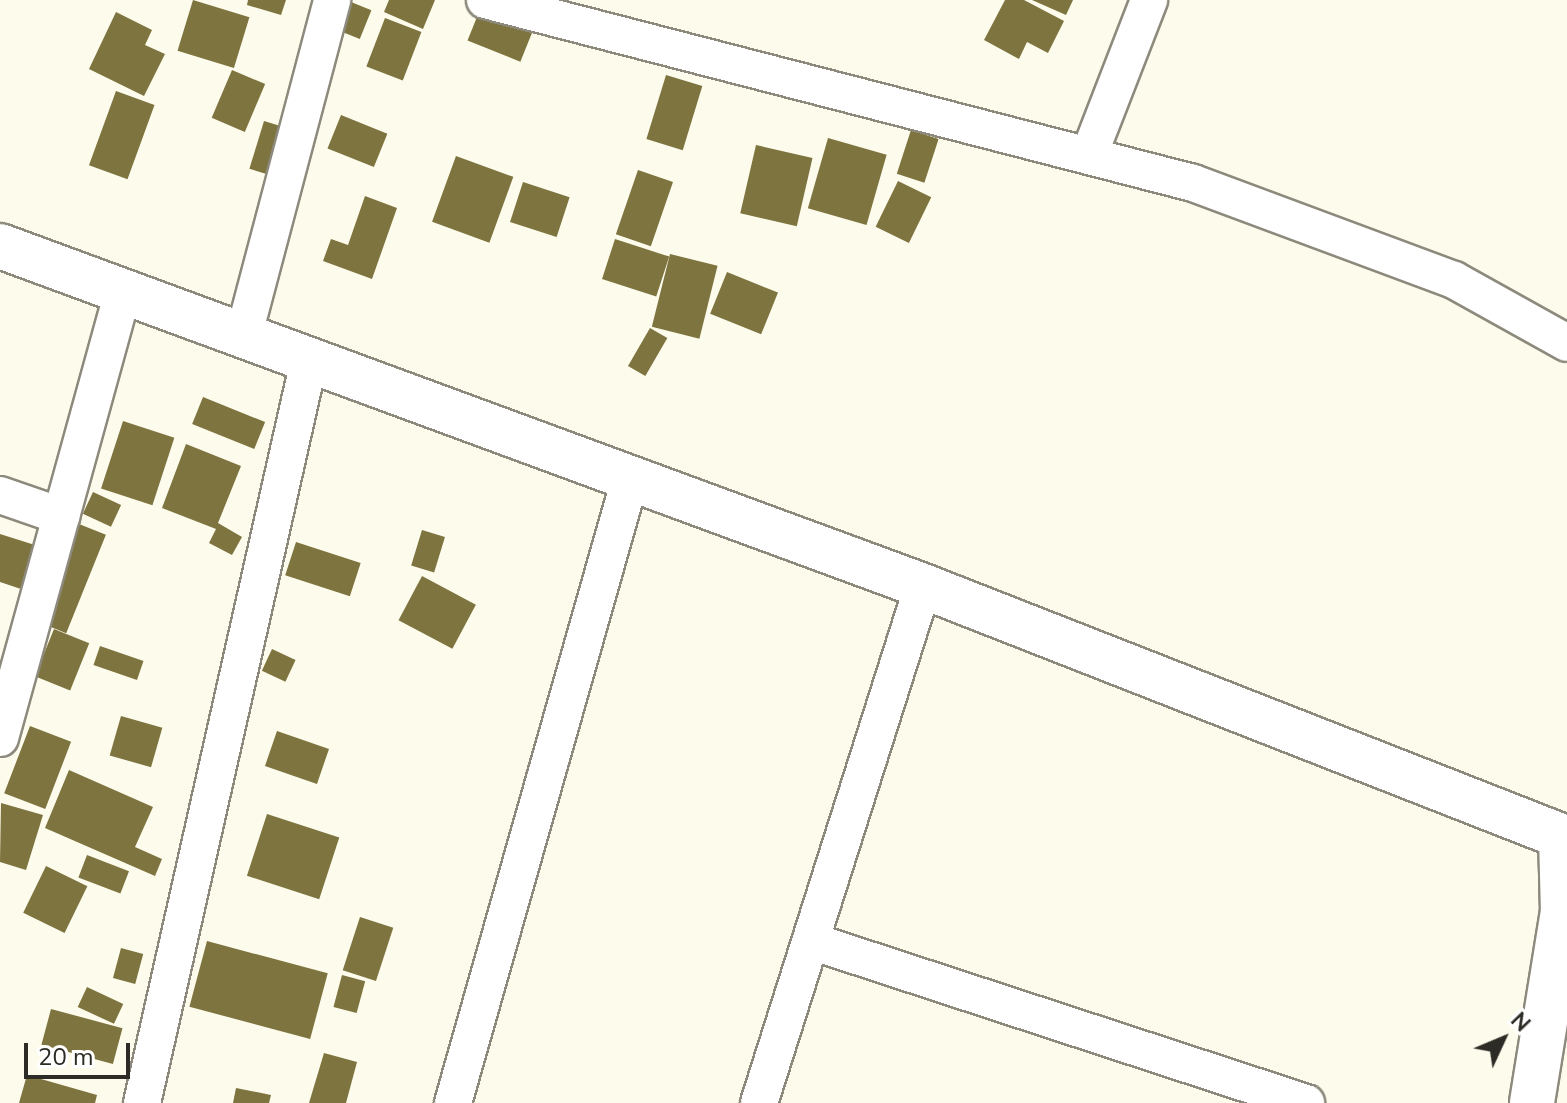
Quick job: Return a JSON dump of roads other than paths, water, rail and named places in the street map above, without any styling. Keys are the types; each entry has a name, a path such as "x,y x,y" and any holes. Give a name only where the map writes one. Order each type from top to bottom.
{"main road":[{"path":"0,246 923,586 1564,827 1565,912 1532,1103"}],"street":[{"path":"244,334 332,0"},
{"path":"485,0 1193,183 1454,280 1567,343"},
{"path":"1089,155 1149,0"},
{"path":"0,738 123,290"},
{"path":"142,1103 309,361"},
{"path":"453,1103 630,479"},
{"path":"0,495 61,516"},
{"path":"759,1103 923,586"},
{"path":"811,941 1306,1103"}]}
